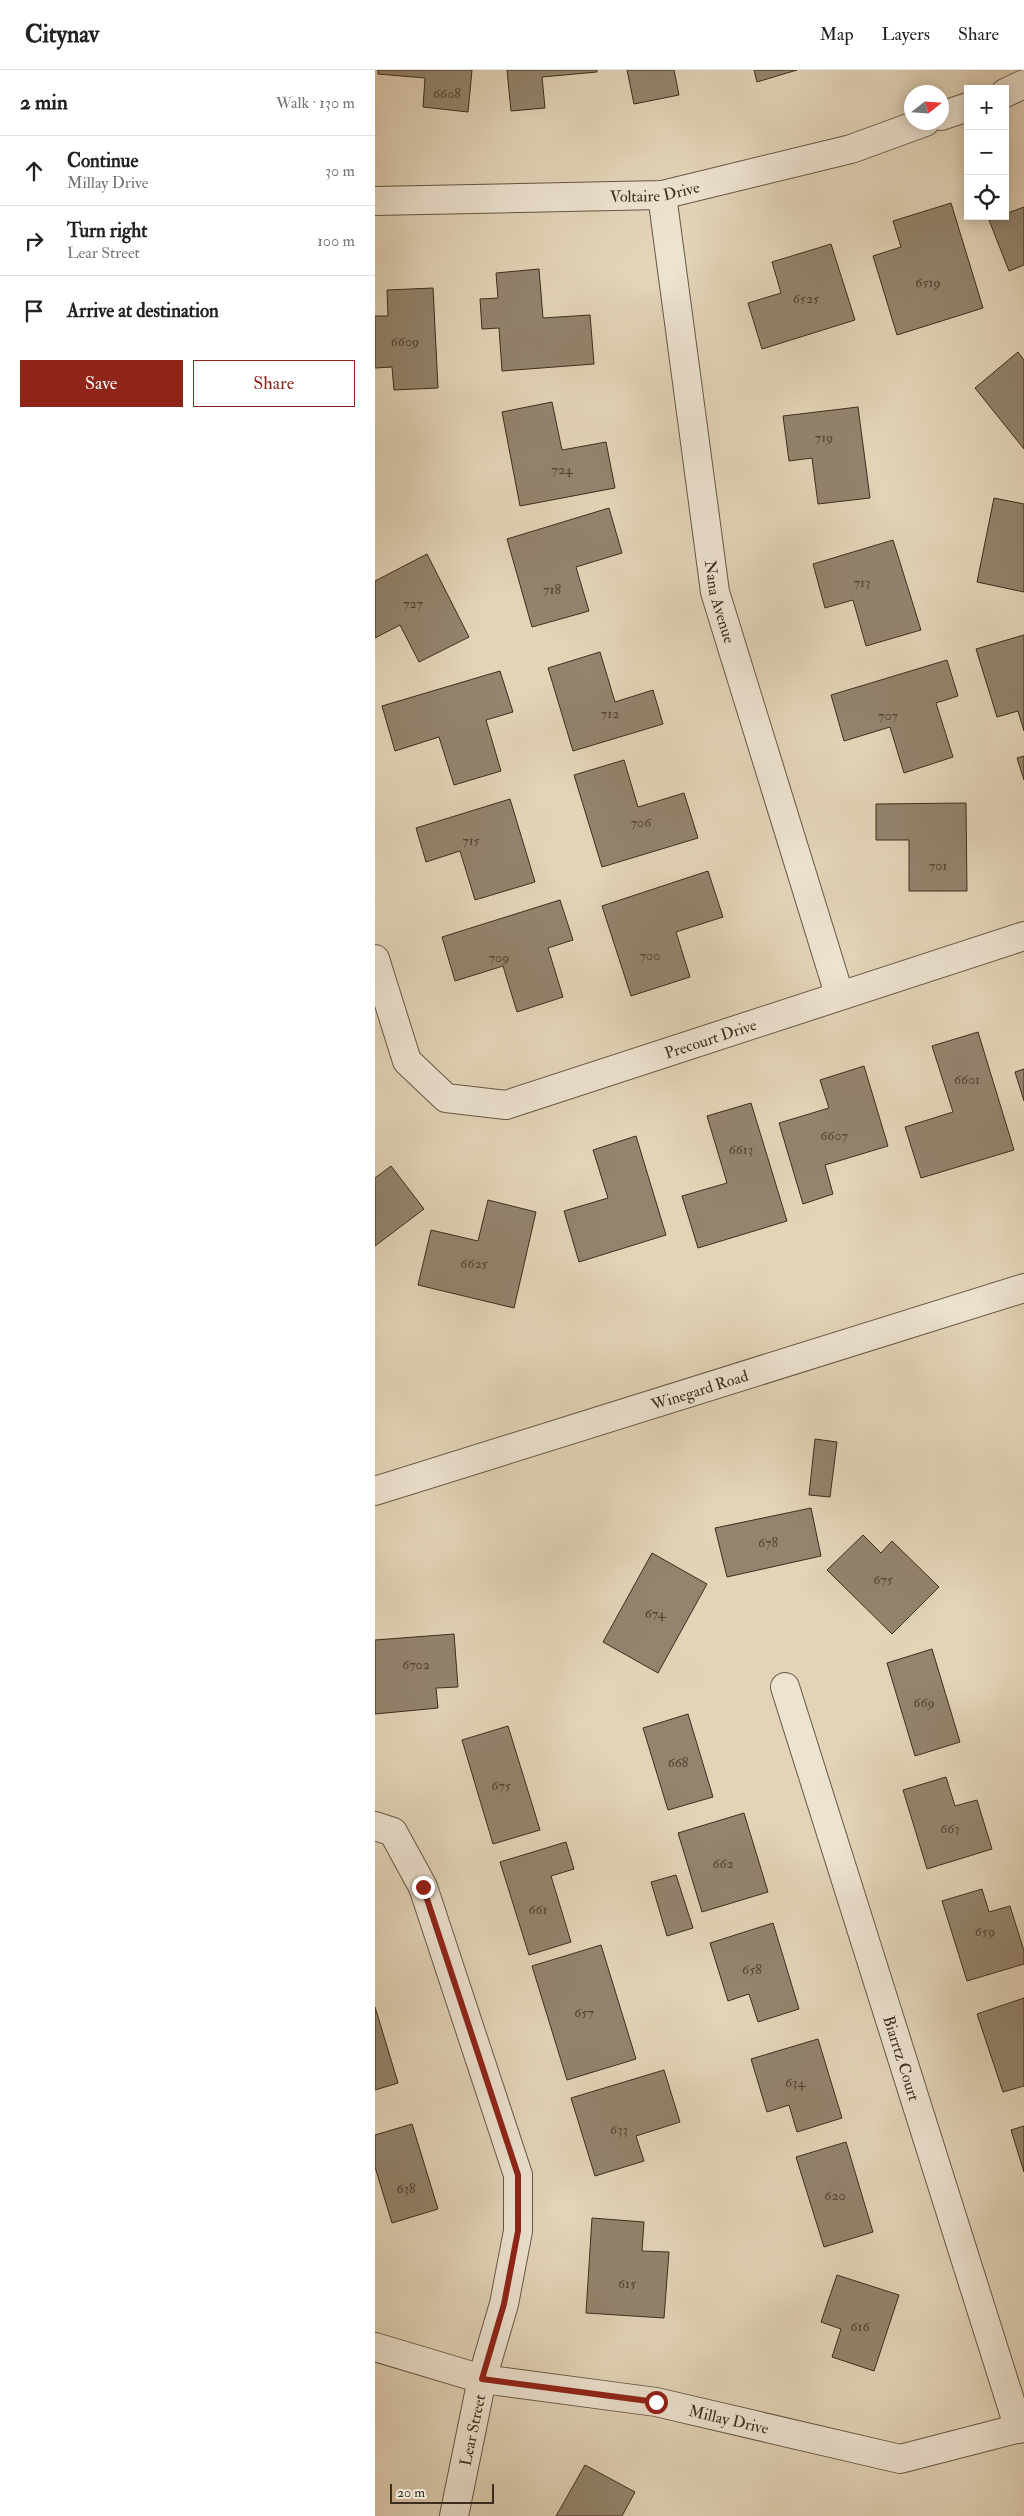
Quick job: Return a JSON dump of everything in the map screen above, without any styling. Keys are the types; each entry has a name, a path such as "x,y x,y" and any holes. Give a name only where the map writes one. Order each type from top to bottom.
{"street":[{"path":"1009,91 1024,84"},
{"path":"949,113 964,108"},
{"name":"Voltaire Drive","path":"375,201 661,196 851,149 904,130"},
{"name":"Nana Avenue","path":"661,196 715,592 839,994"},
{"name":"Precourt Drive","path":"375,959 407,1061 446,1098 506,1105 839,994 1024,936"},
{"name":"Winegard Road","path":"375,1490 1024,1288"},
{"name":"Biarrtz Court","path":"785,1687 1022,2428"},
{"name":"Lear Street","path":"384,1829 423,1887 518,2175 518,2231 504,2304 482,2379 454,2516"},
{"name":"Millay Drive","path":"375,2347 482,2379 656,2402 900,2459 1022,2428"}],"building":[{"path":"378,70 472,70 468,112 423,107 425,78 378,74"},
{"path":"507,70 597,70 597,72 542,77 545,108 511,111"},
{"path":"627,70 674,70 679,95 634,104"},
{"path":"754,70 797,70 757,82"},
{"path":"951,203 983,308 897,335 873,256 901,247 893,221"},
{"path":"1024,207 1024,265 1009,271 989,220 1009,220 1009,213"},
{"path":"831,244 855,320 762,349 748,303 781,293 772,262"},
{"path":"539,269 543,318 590,315 594,364 502,371 499,328 482,329 480,299 498,298 496,273"},
{"path":"433,288 438,388 394,390 392,367 375,368 375,316 388,316 387,290"},
{"path":"1018,352 1024,360 1024,449 975,388"},
{"path":"552,402 562,450 606,442 615,488 520,506 502,412"},
{"path":"858,407 870,498 818,504 812,458 789,461 783,416"},
{"path":"994,498 1024,504 1024,592 977,582"},
{"path":"609,508 622,553 576,567 589,611 532,627 507,539"},
{"path":"893,540 921,630 866,646 853,600 825,608 813,564"},
{"path":"427,554 469,637 419,662 400,625 375,638 375,581"},
{"path":"1024,635 1024,731 1018,711 997,717 976,649"},
{"path":"600,652 615,702 653,690 663,724 573,751 548,668"},
{"path":"947,660 958,696 936,703 953,757 904,773 890,727 844,741 831,695"},
{"path":"500,671 513,712 486,720 501,771 454,785 439,737 395,751 382,706"},
{"path":"1024,756 1024,780 1017,758"},
{"path":"624,760 638,807 684,793 698,838 602,867 574,775"},
{"path":"510,799 535,882 475,900 460,851 426,862 416,828"},
{"path":"966,803 967,891 909,891 909,840 876,840 876,804"},
{"path":"708,871 723,917 676,932 690,977 631,996 602,906"},
{"path":"560,900 573,940 548,948 563,997 517,1012 503,966 455,981 442,937"},
{"path":"978,1032 1014,1150 921,1178 905,1127 953,1112 932,1046"},
{"path":"864,1066 888,1146 825,1165 833,1194 803,1204 779,1123 829,1108 820,1080"},
{"path":"1024,1069 1024,1101 1015,1072"},
{"path":"751,1103 787,1221 698,1248 682,1196 727,1183 707,1116"},
{"path":"636,1136 666,1235 579,1262 564,1211 608,1198 593,1150"},
{"path":"391,1166 424,1209 375,1246 375,1178"},
{"path":"488,1200 536,1212 514,1308 418,1285 431,1230 478,1241"},
{"path":"815,1439 837,1442 830,1497 809,1495"},
{"path":"811,1508 821,1556 727,1577 715,1528"},
{"path":"863,1535 881,1553 892,1541 939,1587 892,1634 827,1570"},
{"path":"652,1553 707,1584 658,1673 603,1642"},
{"path":"454,1634 458,1687 436,1688 438,1708 375,1714 375,1640"},
{"path":"932,1649 960,1742 915,1756 887,1663"},
{"path":"688,1714 713,1797 668,1810 643,1728"},
{"path":"508,1726 540,1830 493,1844 462,1740"},
{"path":"946,1777 955,1806 977,1800 992,1849 927,1869 903,1790"},
{"path":"744,1813 768,1892 702,1912 678,1833"},
{"path":"566,1842 574,1869 551,1876 571,1942 529,1955 500,1862"},
{"path":"676,1875 693,1928 667,1936 651,1882"},
{"path":"982,1889 989,1912 1010,1906 1024,1951 1024,1964 967,1981 942,1901"},
{"path":"773,1923 799,2009 758,2022 749,1994 728,2001 710,1943"},
{"path":"601,1945 636,2059 567,2080 532,1966"},
{"path":"1024,1998 1024,2086 1003,2092 977,2014"},
{"path":"375,2007 398,2083 375,2090"},
{"path":"818,2039 842,2118 797,2132 789,2105 767,2112 751,2059"},
{"path":"664,2070 680,2122 636,2136 644,2161 595,2176 571,2098"},
{"path":"412,2124 438,2209 392,2223 375,2167 375,2135"},
{"path":"1024,2126 1024,2172 1011,2130"},
{"path":"846,2142 873,2232 824,2247 796,2157"},
{"path":"592,2218 644,2222 642,2251 669,2252 664,2318 586,2313"},
{"path":"837,2275 899,2295 874,2371 832,2357 841,2329 821,2322"},
{"path":"585,2465 635,2492 622,2516 556,2516"}],"route":[{"path":"423,1887 518,2175 518,2231 504,2304 482,2379 656,2402"}]}
